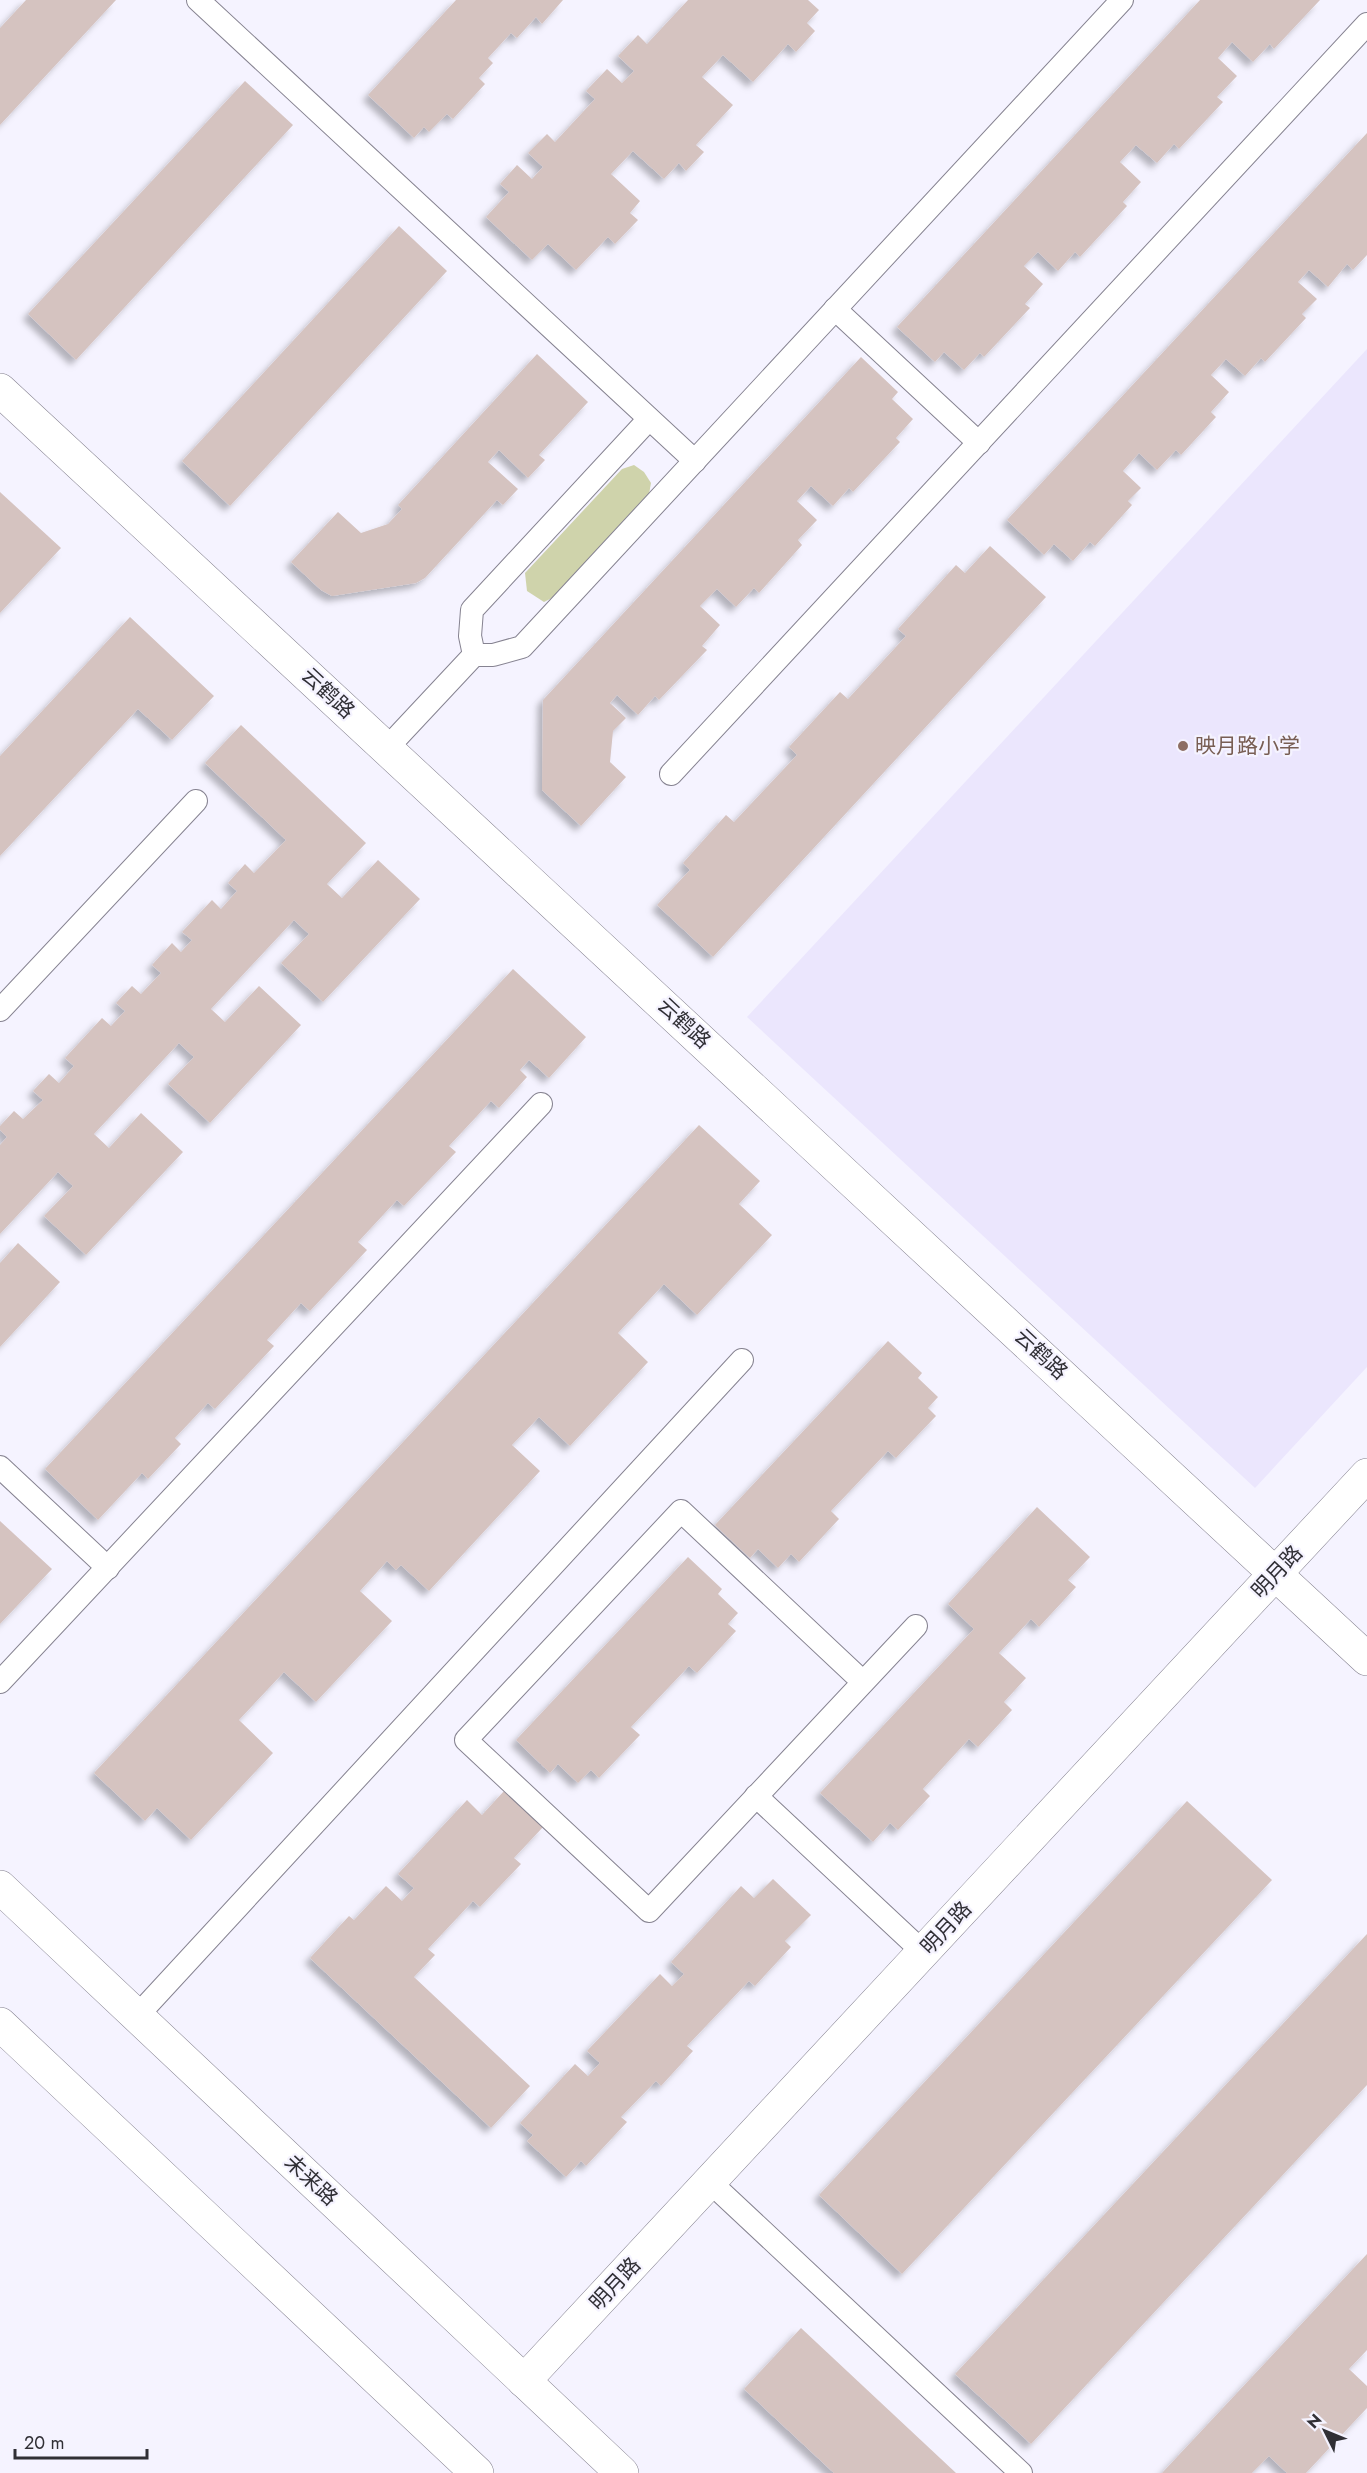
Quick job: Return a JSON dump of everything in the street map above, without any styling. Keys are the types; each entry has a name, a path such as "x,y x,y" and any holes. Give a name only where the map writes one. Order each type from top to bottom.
{"street":[{"name":"云鹤路","path":"0,390 1276,1572 1367,1659"},
{"name":"明月路","path":"525,2381 1367,1475"},
{"name":"未来路","path":"0,1887 622,2473"},
{"path":"0,2024 477,2473"}],"lane":[{"path":"198,0 695,461"},
{"path":"387,748 474,655 493,655 522,647 1122,0"},
{"path":"671,774 1367,24"},
{"path":"835,309 979,443"},
{"path":"474,655 470,636 472,610 649,418"},
{"path":"0,1010 196,801"},
{"path":"0,1682 541,1104"},
{"path":"137,2016 742,1360"},
{"path":"0,1467 108,1568"},
{"path":"863,1682 681,1511 466,1740 649,1911 916,1626"},
{"path":"756,1796 923,1952"},
{"path":"710,2182 1021,2473"}],"shaded area":[{"name":"映月路小学","path":"1367,349 1367,1367 1255,1488 747,1017"}],"green space":[{"path":"634,465 644,472 651,483 649,494 552,598 544,602 527,591 525,573 622,469"}],"building":[{"path":"26,0 116,0 0,125 0,28"},
{"path":"456,0 563,0 542,24 536,17 517,38 511,33 488,58 493,63 479,78 485,84 453,119 447,114 429,132 424,127 414,138 368,95"},
{"path":"688,0 808,0 819,10 807,23 815,31 796,52 788,44 753,82 723,55 702,77 733,105 696,145 704,152 686,171 679,163 664,179 633,151 611,174 640,201 630,213 638,220 615,244 608,237 576,270 548,244 532,260 486,217 509,192 500,184 517,165 532,179 543,167 528,153 547,134 555,142 595,99 586,91 607,69 622,83 634,71 618,56 638,35 647,44"},
{"path":"1200,0 1320,0 1274,49 1270,44 1253,62 1232,42 1218,58 1237,76 1217,97 1223,102 1179,149 1174,144 1157,163 1136,145 1120,162 1141,182 1123,202 1127,206 1080,257 1075,252 1058,271 1038,252 1024,266 1043,284 1025,304 1030,308 984,357 980,353 964,370 944,352 935,362 897,327"},
{"path":"245,81 293,125 76,360 28,314"},
{"path":"1367,133 1367,255 1353,270 1347,264 1328,287 1309,270 1298,282 1317,299 1302,314 1306,318 1265,362 1261,358 1245,376 1226,359 1211,375 1229,392 1211,412 1216,417 1181,455 1176,450 1157,470 1139,453 1123,471 1141,488 1128,501 1132,505 1095,546 1090,542 1073,561 1054,544 1044,555 1007,520"},
{"path":"399,226 447,271 230,506 182,461"},
{"path":"537,354 588,402 539,455 545,460 528,478 499,450 488,462 518,489 503,505 497,500 425,578 416,583 332,596 321,590 291,562 338,512 361,533 388,524 402,509 398,505"},
{"path":"861,357 898,392 892,399 913,419 896,438 900,442 853,492 849,488 833,506 811,486 797,501 817,520 798,540 802,545 759,593 754,588 736,607 717,589 700,606 720,625 702,646 707,650 659,700 655,696 638,715 617,695 610,703 626,718 613,731 610,762 626,777 581,826 542,790 543,700"},
{"path":"0,492 61,548 0,613"},
{"path":"990,546 1046,597 713,957 657,905 690,870 683,863 726,815 734,822 797,755 789,747 840,692 848,699 906,636 898,629 956,565 965,573"},
{"path":"130,617 214,696 172,740 138,709 0,856 0,756"},
{"path":"241,725 366,843 327,884 342,898 378,860 420,899 323,1002 281,963 309,934 294,920 211,1009 225,1022 259,986 301,1025 210,1123 168,1084 194,1057 179,1043 94,1134 109,1148 141,1113 183,1152 86,1255 44,1216 73,1186 58,1172 0,1234 0,1145 7,1137 0,1130 0,1126 14,1111 23,1119 43,1100 33,1091 49,1074 59,1083 74,1066 65,1058 102,1018 111,1026 125,1011 116,1003 132,986 141,994 161,973 152,965 172,943 181,952 192,940 182,932 212,900 221,909 237,891 228,883 245,864 254,873 286,840 205,763"},
{"path":"513,969 586,1037 549,1078 529,1060 520,1070 527,1077 499,1108 491,1101 449,1146 456,1152 404,1206 397,1200 358,1242 367,1250 310,1311 301,1303 267,1340 274,1346 215,1409 208,1403 175,1438 181,1444 148,1479 142,1473 98,1520 45,1469"},
{"path":"699,1125 760,1181 739,1204 772,1235 697,1315 664,1284 618,1333 648,1362 570,1446 539,1417 512,1445 540,1471 429,1591 401,1565 396,1570 387,1561 360,1591 392,1621 316,1702 284,1672 239,1720 273,1753 191,1840 157,1808 145,1821 94,1773"},
{"path":"18,1243 60,1282 0,1347 0,1263"},
{"path":"888,1341 922,1373 918,1378 938,1397 928,1408 936,1416 896,1458 888,1451 831,1511 839,1519 799,1562 791,1554 778,1568 758,1549 750,1558 715,1525"},
{"path":"1037,1507 1090,1557 1068,1580 1076,1587 1039,1627 1031,1619 999,1653 1026,1678 1004,1702 1012,1710 978,1747 969,1739 923,1789 930,1796 898,1830 890,1823 873,1842 820,1793 974,1629 948,1604"},
{"path":"0,1521 52,1569 0,1624"},
{"path":"688,1557 722,1589 718,1594 738,1613 728,1624 736,1631 697,1673 689,1666 631,1727 640,1735 599,1778 591,1770 578,1783 558,1764 550,1773 516,1740"},
{"path":"504,1791 543,1827 514,1858 521,1864 480,1907 473,1901 428,1949 435,1955 414,1977 530,2086 491,2128 310,1958 349,1916 354,1920 386,1886 402,1901 414,1888 398,1874 467,1800 482,1815"},
{"path":"1187,1801 1272,1880 902,2274 819,2195"},
{"path":"773,1879 811,1915 785,1941 791,1947 755,1986 749,1981 687,2046 693,2051 661,2086 656,2081 621,2117 627,2122 586,2166 581,2161 566,2177 527,2141 533,2135 520,2123 575,2064 588,2076 600,2063 587,2051 660,1974 672,1986 684,1974 671,1962 741,1886 754,1898"},
{"path":"1367,1934 1367,2085 1031,2444 955,2374"},
{"path":"1367,2254 1367,2350 1349,2369 1367,2386 1367,2408 1306,2473 1287,2473 1269,2456 1252,2473 1162,2473"},
{"path":"801,2328 956,2473 834,2473 744,2389"}],"place":[{"name":"映月路小学","path":"1183,746"}]}
